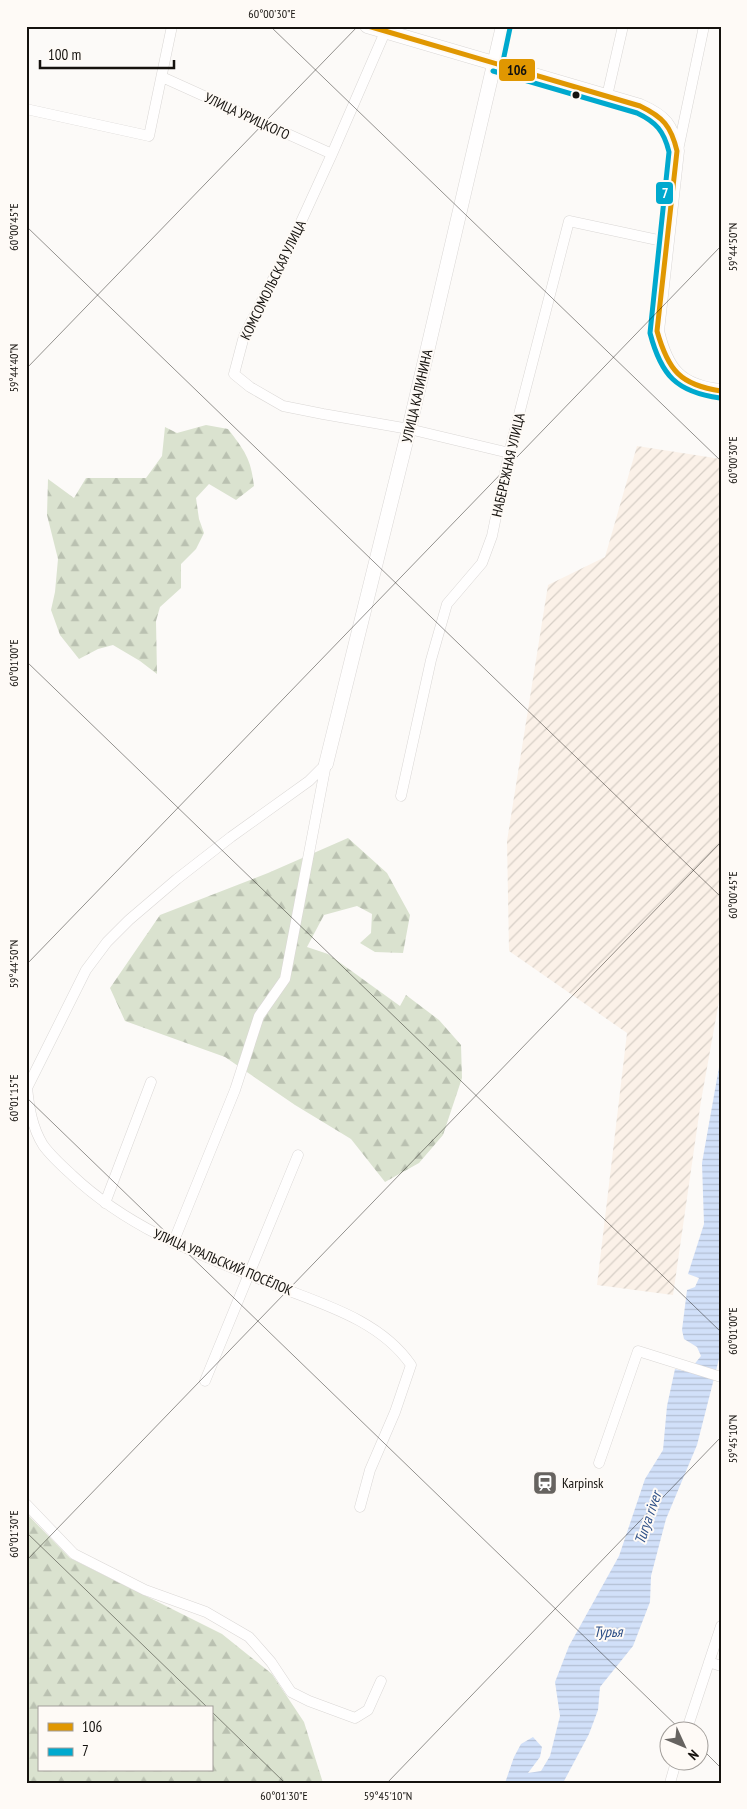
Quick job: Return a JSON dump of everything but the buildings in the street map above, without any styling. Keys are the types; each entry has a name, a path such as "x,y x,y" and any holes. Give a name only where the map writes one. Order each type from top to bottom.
{"street":[{"path":"26,109 148,136 172,26"},
{"path":"367,26 640,106 656,113 668,124 673,134 677,151"},
{"name":"УЛИЦА КАЛИНИНА","path":"326,764 409,429 503,26"},
{"path":"607,96 623,26"},
{"path":"704,26 677,151 657,331 662,353 672,370 689,383 721,391"},
{"name":"КОМСОМОЛЬСКАЯ УЛИЦА","path":"385,32 290,246 244,336 234,374 250,387 283,406 409,429 510,453"},
{"name":"УЛИЦА УРИЦКОГО","path":"162,77 332,154"},
{"name":"НАБЕРЕЖНАЯ УЛИЦА","path":"401,796 431,660 447,604 482,563 492,536 510,453 569,221 667,242"},
{"path":"27,1088 86,970 108,942 129,920 177,879 231,837 309,781 326,764"},
{"path":"173,1243 235,1090 259,1016 285,979 326,764"},
{"path":"105,1203 151,1082"},
{"name":"УЛИЦА УРАЛЬСКИЙ ПОСЁЛОК","path":"27,1088 29,1110 34,1127 44,1145 81,1184 113,1210 173,1243 342,1312 372,1329 401,1350 411,1365 396,1412 370,1470 360,1507"},
{"path":"205,1381 298,1155"},
{"path":"599,1463 638,1351 720,1377"},
{"path":"26,1504 74,1554 145,1590 206,1612 249,1636 271,1662 292,1692 309,1701 355,1718 368,1710 381,1681"},
{"path":"689,1722 721,1626"},
{"path":"709,1662 721,1666"}],"shaded area":[{"path":"637,446 721,459 721,990 701,1101 673,1295 597,1285 627,1033 509,951 507,841 548,585 605,557"}],"green space":[{"path":"206,425 228,429 249,461 254,486 236,500 209,484 196,498 199,519 204,533 196,549 181,564 181,588 160,607 156,621 157,674 113,645 98,649 79,659 60,635 51,610 55,592 58,559 47,515 48,479 74,498 86,478 146,478 162,456 165,427 177,433"},
{"path":"348,838 387,873 410,915 403,953 375,952 360,943 371,933 372,914 357,906 324,915 307,947 328,954 400,1006 406,995 439,1020 461,1045 462,1078 443,1135 419,1163 385,1182 351,1139 295,1105 225,1057 125,1021 110,988 160,915 268,873"},
{"path":"26,1513 70,1558 222,1634 272,1674 304,1722 323,1783 26,1783"}],"water":[{"name":"Турья","path":"721,1056 721,1351 697,1445 666,1519 651,1576 650,1602 633,1646 600,1687 598,1710 589,1734 563,1783 505,1783 514,1757 521,1744 533,1737 542,1747 540,1757 528,1773 541,1771 550,1756 560,1716 555,1682 569,1646 619,1556 645,1479 663,1450 667,1406 675,1369 688,1372 701,1356 697,1347 684,1339 682,1330 687,1290 695,1287 699,1278 688,1274 704,1224 702,1163"}],"transit line":[{"name":"106","path":"368,26 640,106 655,114 665,123 672,135 677,151 657,331 666,356 671,366 678,373 695,385 721,391"},
{"name":"7","path":"502,66 510,28"},
{"name":"7","path":"493,71 637,113 649,120 662,133 669,152 650,333 659,360 673,379 681,386 692,391 720,398"}],"place":[{"name":"Karpinsk","path":"545,1483"}],"water label":[{"name":"Turya river","path":"648,1518"}]}
